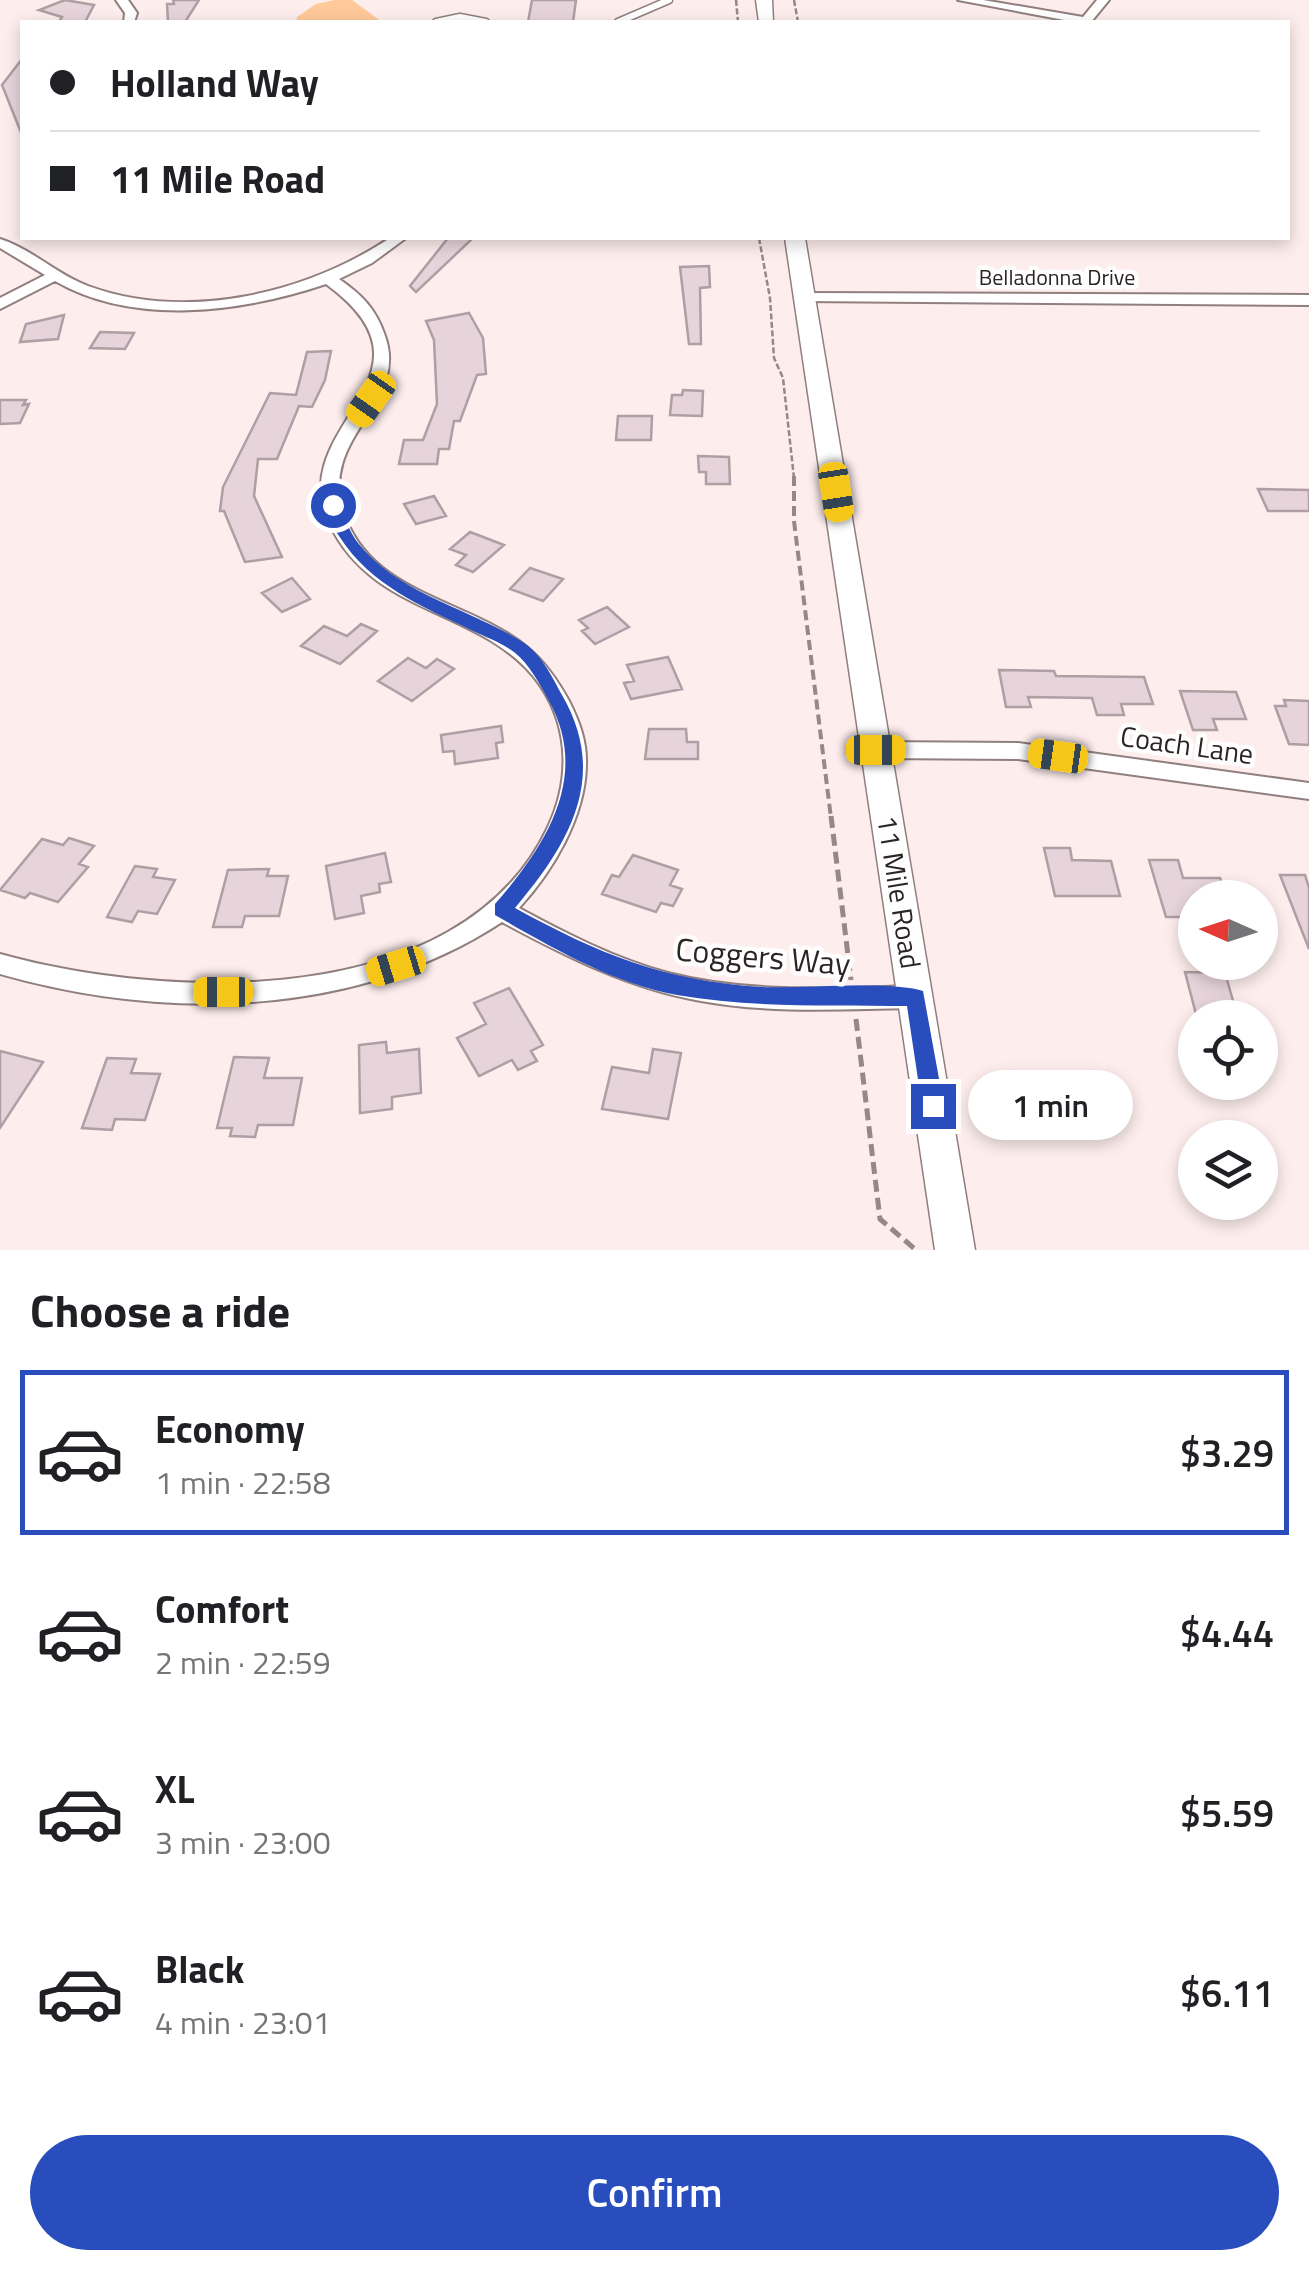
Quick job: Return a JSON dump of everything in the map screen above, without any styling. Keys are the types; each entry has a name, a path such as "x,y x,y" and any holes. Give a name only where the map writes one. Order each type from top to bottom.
{"street":[{"path":"964,0 1075,20"},
{"path":"1088,20 1103,0"},
{"path":"0,243 56,276 114,298 192,304 251,297 328,278 358,266 397,240"},
{"name":"11 Mile Road","path":"795,240 956,1250"},
{"path":"0,304 56,276"},
{"path":"0,964 73,982 130,990 300,990 396,966 452,942 502,910 559,831 573,793 576,752 569,721 538,666 517,646 392,585 354,548 339,525 333,505 332,464 344,436 371,399 384,362 383,345 364,306 328,278"},
{"name":"Belladonna Drive","path":"805,298 1309,300"},
{"name":"Coach Lane","path":"876,750 1018,750 1309,792"},
{"name":"Coggers Way","path":"502,910 580,954 674,986 761,996 916,998"}],"lane":[{"path":"623,20 669,0"},
{"path":"446,20 476,20"}],"path":[{"path":"759,240 770,298 774,358 783,382 796,492 794,522 880,1218 916,1250"}],"shaded area":[{"path":"352,0 379,20 296,20 316,4"}],"building":[{"path":"65,0 94,5 86,20 60,20 62,17 39,10"},
{"path":"173,0 199,0 186,20 168,20 167,4 174,4"},
{"path":"532,0 576,0 573,20 528,20"},
{"path":"20,62 20,130 2,85"},
{"path":"446,240 471,240 416,292 410,286"},
{"path":"709,266 710,287 700,288 701,344 689,344 680,267"},
{"path":"469,313 483,338 486,374 477,375 460,421 454,421 449,449 439,449 437,464 399,464 404,440 423,440 437,404 434,340 426,321"},
{"path":"64,315 58,339 20,342 26,324"},
{"path":"100,332 134,333 125,349 90,348"},
{"path":"331,351 325,380 312,407 299,406 277,459 258,459 254,496 282,557 245,562 224,511 220,511 223,487 270,393 296,395 307,352"},
{"path":"683,390 703,391 702,416 670,415 672,395 682,395"},
{"path":"0,400 26,400 23,405 29,404 20,423 0,424"},
{"path":"618,416 652,416 651,440 616,440"},
{"path":"698,456 729,457 730,484 706,484 706,472 699,472"},
{"path":"1258,489 1309,490 1309,511 1268,511"},
{"path":"434,496 446,516 416,524 404,504"},
{"path":"470,532 504,545 473,572 456,565 466,555 450,549"},
{"path":"530,568 563,579 543,601 510,589"},
{"path":"292,578 310,599 282,612 262,593"},
{"path":"607,607 629,627 595,644 582,631 588,628 579,620"},
{"path":"361,624 377,631 340,664 301,646 324,626 347,636"},
{"path":"668,657 682,689 631,699 624,683 634,681 627,665"},
{"path":"408,658 426,668 437,659 454,669 412,701 378,681"},
{"path":"999,670 1054,671 1056,676 1144,677 1153,704 1121,704 1124,715 1097,715 1092,698 1028,697 1031,707 1006,707"},
{"path":"1180,691 1236,692 1246,719 1213,719 1217,730 1193,730"},
{"path":"1284,700 1309,701 1309,745 1289,744 1275,706 1286,706"},
{"path":"501,726 503,742 496,743 498,758 455,764 454,751 443,752 441,735"},
{"path":"649,729 686,729 687,742 698,742 698,759 645,759"},
{"path":"69,838 94,846 79,864 88,867 58,902 30,893 25,898 0,890 42,839 63,845"},
{"path":"1044,848 1070,848 1072,860 1111,861 1120,896 1055,896"},
{"path":"385,853 391,882 379,884 380,892 361,896 364,913 335,919 326,866"},
{"path":"633,855 678,870 670,885 682,889 673,906 661,903 656,912 602,894 612,875 619,877"},
{"path":"1149,860 1178,860 1183,878 1220,878 1178,880 1178,917 1166,917"},
{"path":"135,866 157,869 153,877 175,880 157,914 138,911 132,922 107,917"},
{"path":"269,869 267,876 288,876 279,916 245,916 242,927 213,927 228,870"},
{"path":"1280,875 1305,875 1309,888 1309,949"},
{"path":"1187,980 1227,980 1233,1000 1192,1000"},
{"path":"509,988 543,1045 531,1051 537,1061 518,1070 512,1060 479,1076 457,1038 486,1024 474,1003"},
{"path":"386,1042 387,1053 419,1049 421,1093 392,1097 392,1109 360,1113 359,1045"},
{"path":"653,1049 681,1053 668,1119 602,1109 612,1067 649,1073"},
{"path":"0,1051 43,1062 0,1128"},
{"path":"234,1057 269,1058 264,1078 302,1078 293,1125 258,1125 255,1137 230,1136 232,1128 217,1128"},
{"path":"107,1058 136,1059 131,1073 160,1074 145,1120 115,1119 112,1130 82,1128"},
{"path":"1039,1073 1085,1074 1087,1084 1115,1084 1122,1114 1047,1113"}],"route":[{"path":"333,505 339,525 354,548 392,585 490,629 517,646 538,666 569,721 576,752 573,793 559,831 534,872 502,910 580,954 674,986 761,996 916,998 933,1106"}]}
